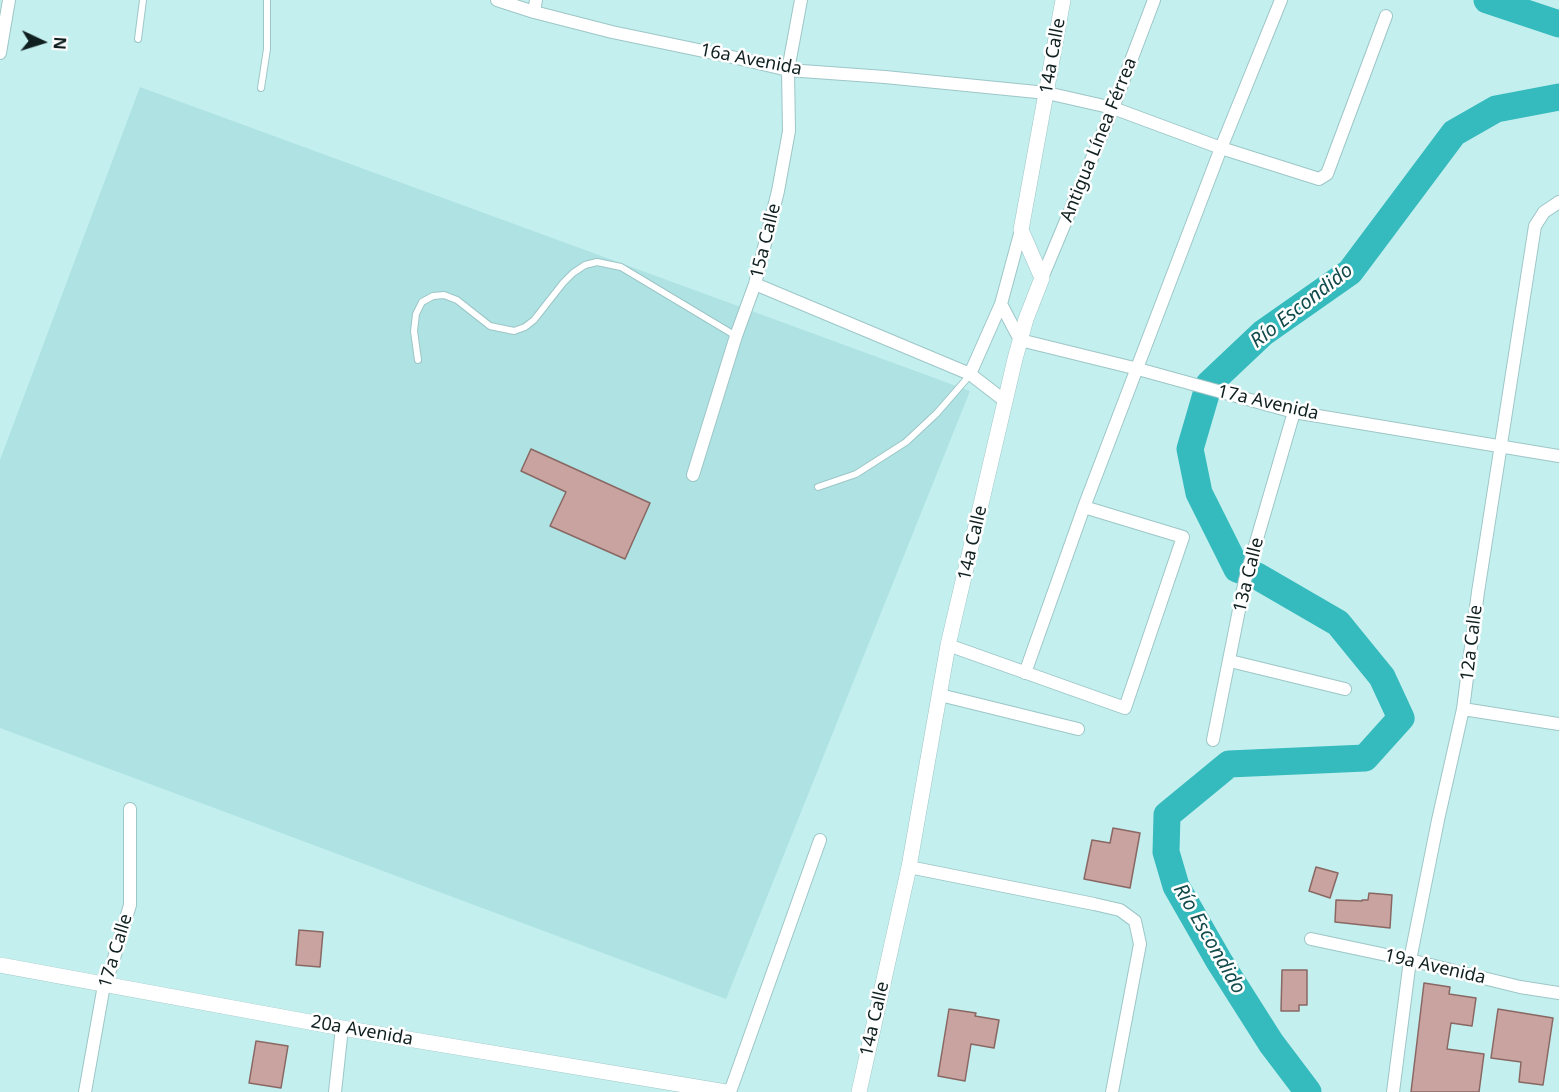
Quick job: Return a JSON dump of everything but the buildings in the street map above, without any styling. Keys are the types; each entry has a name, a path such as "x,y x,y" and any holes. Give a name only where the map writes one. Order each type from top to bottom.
{"street":[{"path":"0,53 9,0"},
{"name":"16a Avenida","path":"497,0 535,6 612,32 788,70 1047,93 1113,108 1319,179 1327,174 1386,16"},
{"name":"15a Calle","path":"693,475 736,336 755,284 778,191 789,131 788,70 801,0"},
{"name":"14a Calle","path":"1021,230 1063,0"},
{"name":"Antigua Línea Férrea","path":"1042,278 1113,108 1154,0"},
{"path":"1025,672 1084,507 1221,147 1281,0"},
{"name":"12a Calle","path":"1393,1092 1410,960 1463,709 1478,592 1535,226 1544,212 1559,202"},
{"path":"970,374 1001,304 1021,230"},
{"path":"1021,230 1042,278"},
{"name":"14a Calle","path":"859,1092 909,867 948,645 1020,340 1042,278"},
{"path":"755,284 970,374 1005,401"},
{"path":"1001,304 1020,340"},
{"name":"17a Avenida","path":"1020,340 1138,369 1294,412 1559,456"},
{"name":"13a Calle","path":"1213,740 1245,580 1294,412"},
{"path":"948,645 1125,708 1183,537 1084,507"},
{"path":"1230,661 1345,689"},
{"path":"940,695 1078,729"},
{"path":"1463,709 1559,724"},
{"name":"17a Calle","path":"85,1092 104,985 130,905 130,809"},
{"path":"730,1092 820,840"},
{"path":"909,867 1120,910 1135,921 1140,944 1112,1092"},
{"name":"19a Avenida","path":"1311,939 1520,987 1559,993"},
{"name":"20a Avenida","path":"0,965 342,1028 726,1092"},
{"path":"335,1092 342,1028"}],"lane":[{"path":"138,39 143,0"},
{"path":"261,88 267,49 267,0"},
{"path":"418,360 414,331 416,314 422,302 433,296 444,295 457,300 490,326 514,331 534,320 573,273 585,265 597,262 621,267 736,336"},
{"path":"818,487 856,474 906,442 937,412 970,374"}],"shaded area":[{"path":"140,87 970,391 726,999 0,728 0,460"}],"waterway":[{"name":"Río Escondido","path":"1487,0 1559,24"},
{"name":"Río Escondido","path":"1308,1092 1271,1043 1219,961 1176,886 1166,852 1167,815 1229,764 1365,758 1401,718 1382,677 1338,623 1257,576 1237,569 1199,493 1190,449 1209,384 1263,333 1350,272 1454,133 1496,109 1559,97"}]}
